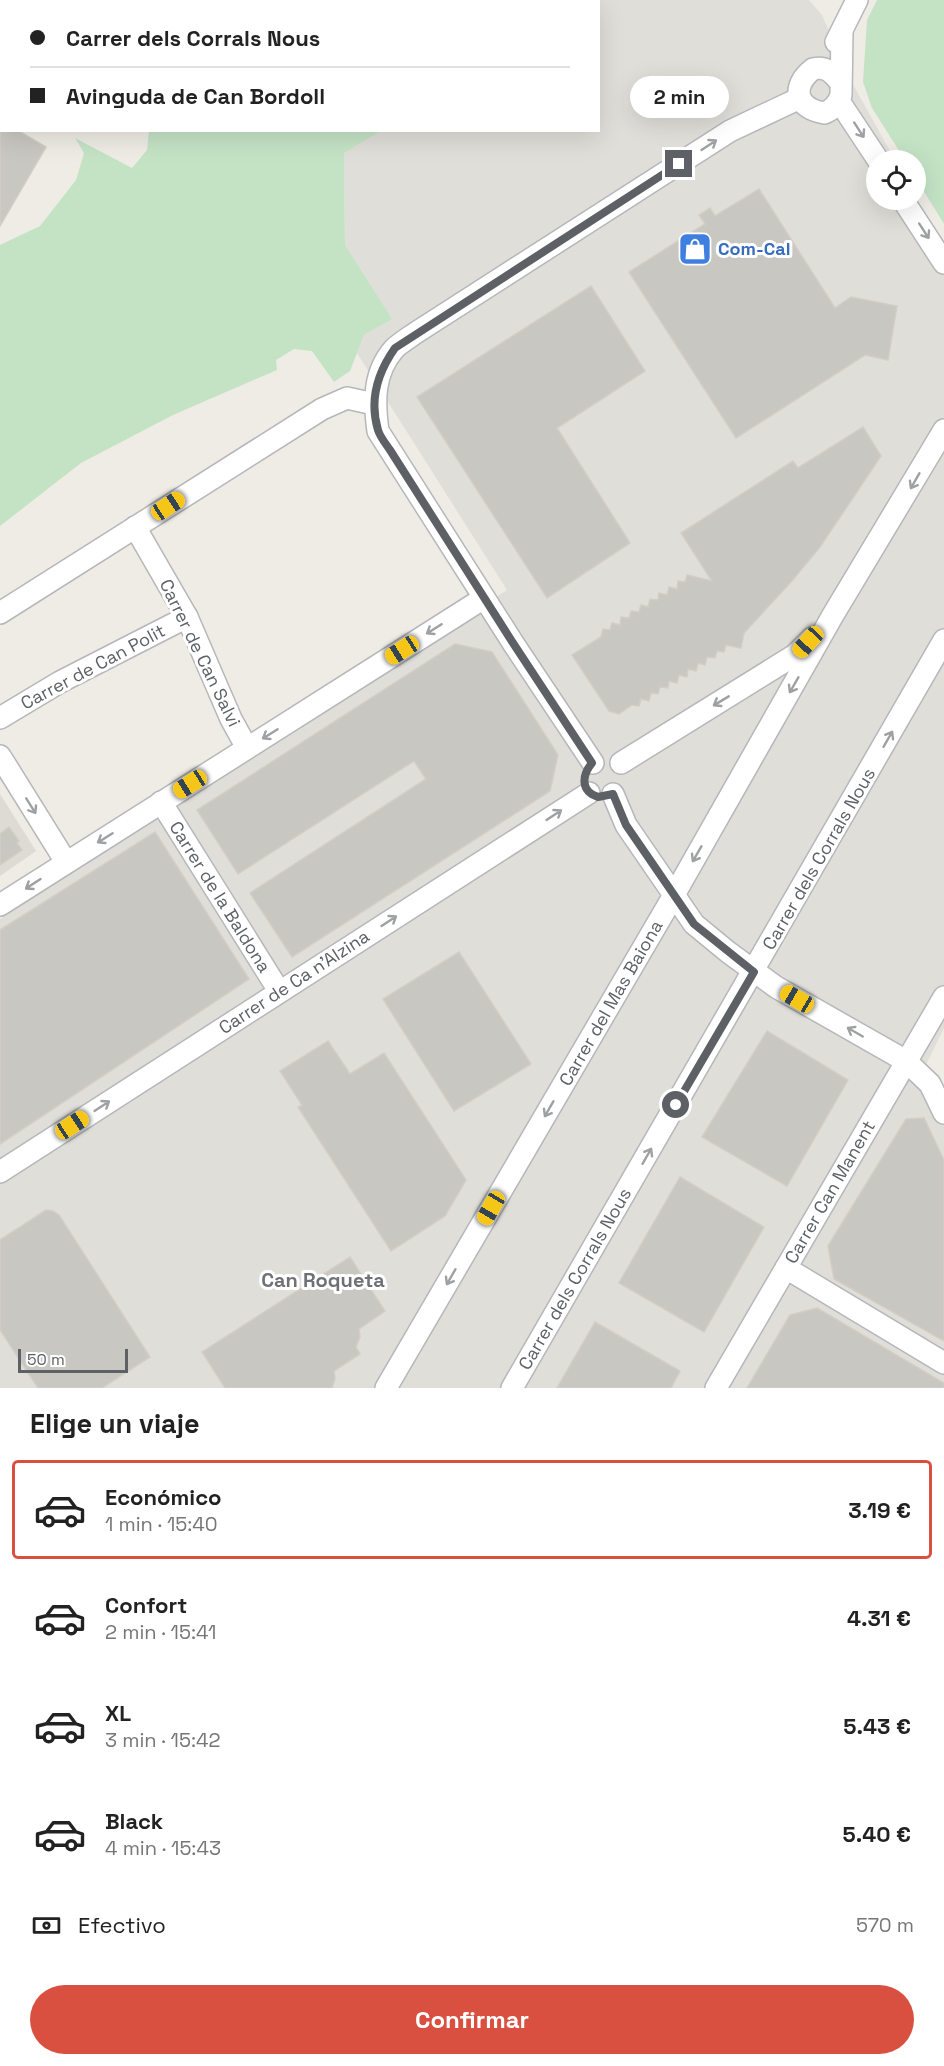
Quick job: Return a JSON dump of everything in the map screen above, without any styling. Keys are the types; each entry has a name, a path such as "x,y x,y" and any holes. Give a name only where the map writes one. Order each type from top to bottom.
{"street":[{"path":"821,67 857,0"},
{"path":"842,31 840,91 833,108 824,113 810,110 800,98 798,88 802,79 813,69 821,67 831,72 840,91 872,150"},
{"path":"592,763 378,431 374,404 377,383 388,357 395,348 730,131 800,98"},
{"path":"910,210 944,263"},
{"path":"0,613 322,409 347,398 374,404"},
{"name":"Carrer del Mas Baiona","path":"386,1388 674,895 833,615 944,430"},
{"name":"Carrer de Can Salvi","path":"135,527 187,617 231,719 247,748"},
{"path":"0,905 484,598"},
{"path":"621,764 795,655 833,615"},
{"name":"Carrer de Can Polit","path":"0,718 60,682 187,617"},
{"name":"Carrer dels Corrals Nous","path":"512,1388 944,640"},
{"path":"0,756 66,862"},
{"path":"603,758 612,758 621,764 625,779 621,788 613,794 598,797 589,793 584,779 592,763 603,758"},
{"name":"Carrer de Ca n'Alzina","path":"0,1172 589,793"},
{"path":"613,794 626,825 694,924 776,987 906,1061 930,1084 944,1113"},
{"name":"Carrer de la Baldona","path":"161,802 279,991"},
{"name":"Carrer Can Manent","path":"716,1388 944,997"},
{"path":"786,1268 944,1363"}],"shaded area":[{"path":"600,0 809,0 822,15 850,79 889,150 866,150 866,210 922,210 944,250 944,1028 926,1065 944,1106 944,1388 0,1388 0,919 507,590 357,353 364,335 391,319 345,245 344,153 379,132 600,132"},
{"path":"0,794 36,851 0,876"}],"green space":[{"path":"877,0 944,0 944,224 926,195 926,150 899,150 872,108 863,82 867,20"},
{"path":"149,132 379,132 344,153 345,245 392,319 364,335 350,371 334,382 312,351 294,349 276,360 277,370 173,415 81,463 0,526 0,245 40,226 76,180 84,153 75,138 132,168 147,150"}],"building":[{"path":"0,132 20,132 46,147 0,226"},
{"path":"759,189 835,308 851,297 897,306 888,360 865,355 736,438 629,272 705,224 699,215 710,208 715,216"},
{"path":"591,286 645,371 557,428 630,543 547,598 417,397"},
{"path":"863,427 881,456 820,547 744,633 741,648 726,645 724,652 717,651 715,658 707,657 705,665 698,663 696,671 688,669 687,677 679,675 677,683 669,681 668,688 660,687 658,694 651,693 649,701 641,699 639,706 632,705 619,714 609,711 572,655 601,637 603,629 610,630 612,623 620,625 621,617 629,618 631,611 639,612 641,605 648,607 650,599 658,600 659,593 667,595 669,587 677,589 678,581 685,582 687,575 712,581 681,533 793,461 798,468"},
{"path":"455,644 492,652 558,755 550,791 292,957 250,893 426,779 414,761 238,874 197,810"},
{"path":"9,827 19,841 17,843 22,850 0,865 0,834"},
{"path":"155,832 249,979 0,1144 0,930"},
{"path":"459,952 531,1064 454,1111 383,999"},
{"path":"767,1031 848,1080 787,1186 702,1137"},
{"path":"328,1041 350,1074 384,1053 466,1180 445,1216 391,1251 298,1107 302,1105 280,1071"},
{"path":"924,1118 944,1160 944,1341 834,1279 828,1246 906,1119"},
{"path":"680,1177 764,1227 704,1332 619,1283"},
{"path":"46,1210 59,1215 150,1357 102,1388 38,1388 0,1330 0,1240"},
{"path":"350,1257 385,1311 359,1329 360,1337 356,1347 360,1354 334,1371 335,1379 332,1388 225,1388 202,1352"},
{"path":"817,1308 944,1383 944,1388 747,1388 790,1315"},
{"path":"595,1322 680,1371 671,1388 557,1388"}],"place":[{"name":"Com-Cal","path":"695,249"}],"district":[{"name":"Can Roqueta","path":"323,1280"}],"route":[{"path":"676,1105 754,972 694,924 626,825 613,794 603,798 593,796 586,789 585,774 592,763 378,431 374,404 377,383 388,357 395,348 679,164"}]}
